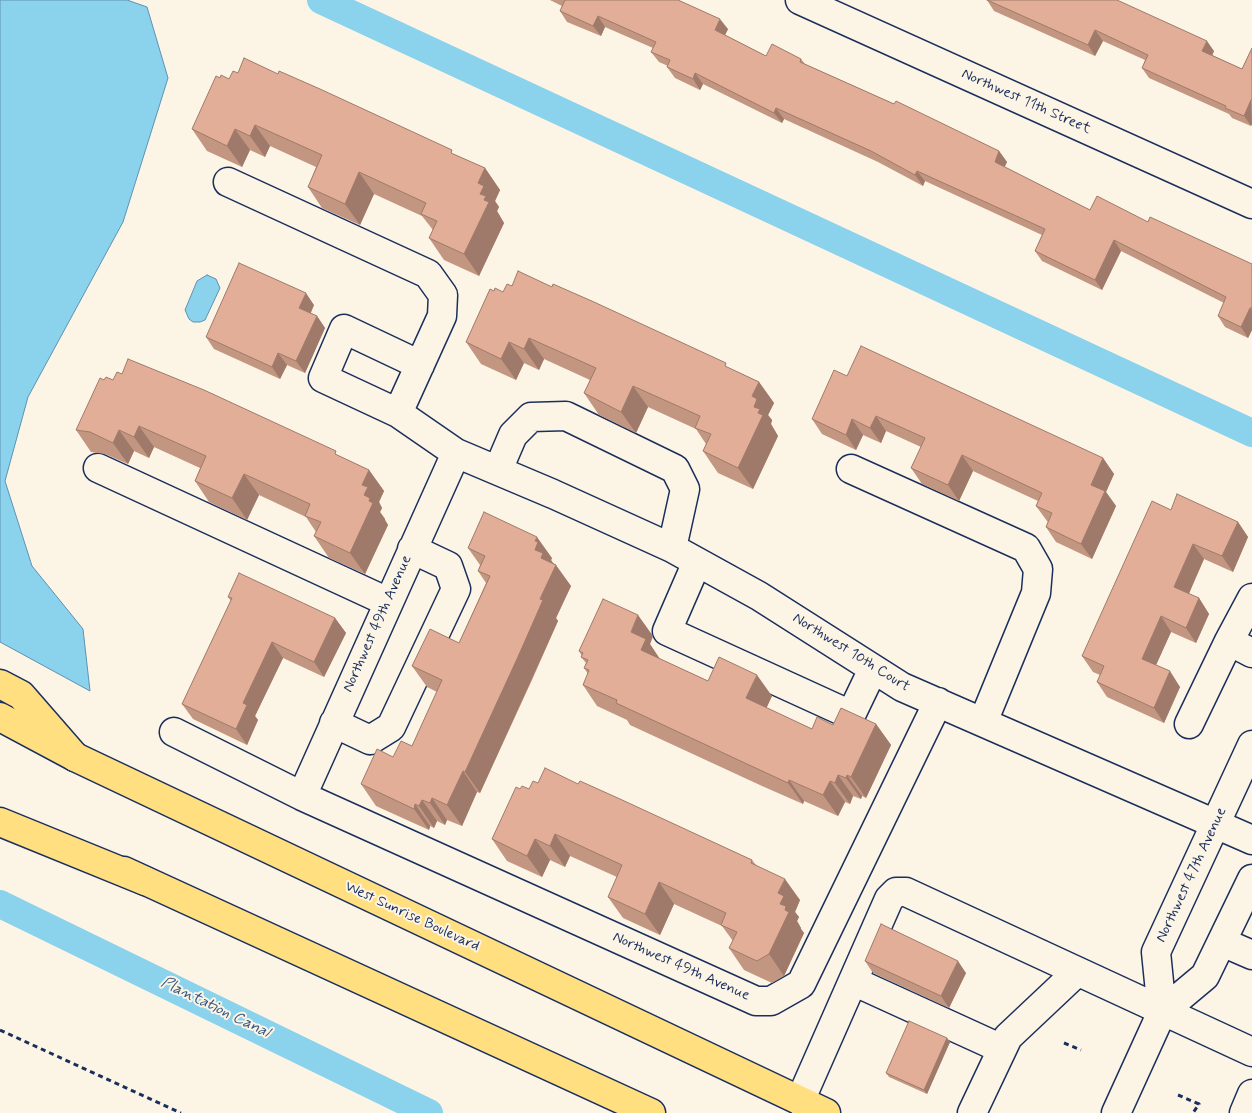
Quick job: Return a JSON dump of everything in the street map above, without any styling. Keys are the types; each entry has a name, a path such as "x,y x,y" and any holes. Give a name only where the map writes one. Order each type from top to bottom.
{"main road":[{"path":"0,684 21,695 75,757"},
{"name":"West Sunrise Boulevard","path":"0,717 75,757 826,1113"},
{"path":"0,808 145,882"},
{"path":"0,822 145,882 650,1113"}],"street":[{"name":"Northwest 11th Street","path":"800,0 1252,204"},
{"path":"228,182 428,274 443,295 442,316 398,413"},
{"name":"Northwest 10th Court","path":"420,365 344,329 322,378 398,413 456,454 498,470 672,548 759,596 902,687 1252,840"},
{"path":"498,470 513,435 531,417 566,416 675,469 685,489 672,548"},
{"name":"Northwest 49th Avenue","path":"302,796 456,454"},
{"path":"98,468 388,602"},
{"path":"850,469 1026,548 1038,569 1036,593 983,722"},
{"path":"334,723 370,740 391,727 456,589 448,566 412,549"},
{"path":"697,562 667,631 851,715 873,669"},
{"path":"1189,724 1241,647 1252,598"},
{"name":"Northwest 49th Avenue","path":"174,732 302,796 756,1001 771,1001 801,984 938,702"},
{"name":"Northwest 47th Avenue","path":"1162,1012 1156,952 1252,744"},
{"path":"1116,1113 1162,1012 1205,976 1252,879"},
{"path":"800,1101 889,899 896,892 906,892 1252,1052"},
{"path":"1222,942 1252,955"},
{"path":"972,1113 1008,1037 1077,972"},
{"path":"853,981 1002,1049"},
{"path":"1244,1113 1252,1094"}],"path":[{"path":"0,1030 181,1113"},
{"path":"1064,1043 1081,1050"},
{"path":"1178,1095 1199,1104 1193,1113"}],"water":[{"path":"0,0 127,0 147,7 168,78 123,222 28,397 5,481 32,566 83,629 90,691 0,642"},
{"path":"207,275 216,279 220,288 205,320 193,322 189,319 185,310 197,281"}],"building":[{"path":"565,0 678,0 720,19 715,30 766,56 772,44 801,59 800,62 894,104 896,101 999,151 995,162 1090,210 1097,196 1148,222 1150,217 1252,264 1252,308 1250,308 1241,327 1218,316 1226,297 1114,240 1095,280 1035,251 1045,229 917,171 915,175 871,151 776,108 774,113 695,73 693,79 667,67 670,60 651,52 656,42 598,16 593,26 560,11"},
{"path":"987,0 1117,0 1207,41 1202,51 1242,69 1252,48 1252,100 1244,116 1142,68 1148,55 1095,30 1088,45"},
{"path":"244,58 278,74 279,71 320,89 452,150 451,153 485,168 478,183 484,186 480,194 486,196 484,200 489,202 464,254 429,238 437,221 421,214 426,203 359,172 345,204 308,187 322,155 255,125 250,136 235,129 227,146 192,129 216,76 220,78 221,75 229,79 233,71 238,73"},
{"path":"239,263 306,293 299,308 317,316 296,361 278,353 272,367 206,337"},
{"path":"518,271 552,287 553,284 594,302 726,363 725,366 759,382 752,396 757,399 754,407 760,409 758,413 763,415 738,468 703,451 711,434 695,428 700,416 633,386 621,412 584,393 596,368 529,338 524,349 509,342 501,359 466,342 490,289 494,291 495,288 503,292 507,284 512,286"},
{"path":"861,346 1103,458 1091,485 1105,491 1081,544 1046,527 1052,513 1036,506 1042,493 962,455 948,485 911,468 925,438 876,416 870,428 852,419 846,435 812,419 834,370 847,376"},
{"path":"128,359 204,390 336,451 335,454 369,470 362,485 368,487 364,495 370,498 369,501 373,503 350,553 314,536 321,522 305,516 310,504 244,474 232,498 195,481 206,456 139,426 134,437 119,430 113,443 90,432 76,430 100,378 104,380 106,377 113,380 117,372 122,374"},
{"path":"1177,494 1238,522 1222,556 1193,544 1174,587 1199,598 1186,628 1161,616 1142,659 1170,671 1154,708 1097,682 1104,666 1082,656 1152,501 1171,510"},
{"path":"484,512 537,537 535,541 538,542 535,550 543,553 541,558 556,565 540,599 543,600 517,659 465,772 463,771 447,805 432,798 430,803 422,800 419,806 415,804 414,809 361,784 377,749 393,757 401,741 412,746 442,680 412,666 430,629 459,643 490,576 478,571 485,556 468,548"},
{"path":"239,573 335,618 314,662 272,642 243,703 247,705 236,729 182,704 232,598 228,597"},
{"path":"603,599 638,615 631,632 646,639 641,650 708,681 719,657 757,675 746,698 812,729 817,717 833,725 841,708 876,724 851,777 847,775 846,778 838,775 835,783 830,781 823,795 789,780 788,783 616,703 617,700 583,685 589,670 584,668 588,660 581,657 583,653 579,651"},
{"path":"545,768 578,784 580,781 752,860 751,863 785,879 778,893 784,896 780,904 786,906 785,910 789,912 769,954 757,961 729,948 737,932 721,925 726,913 659,882 645,914 608,897 622,865 555,834 550,846 535,839 527,856 492,839 516,787 520,789 522,786 529,789 533,781 538,783"},
{"path":"881,924 958,961 941,996 865,961"},
{"path":"909,1021 947,1038 924,1090 886,1073"}],"waterway":[{"path":"321,0 1252,433"},
{"name":"Plantation Canal","path":"0,904 429,1113"}]}
